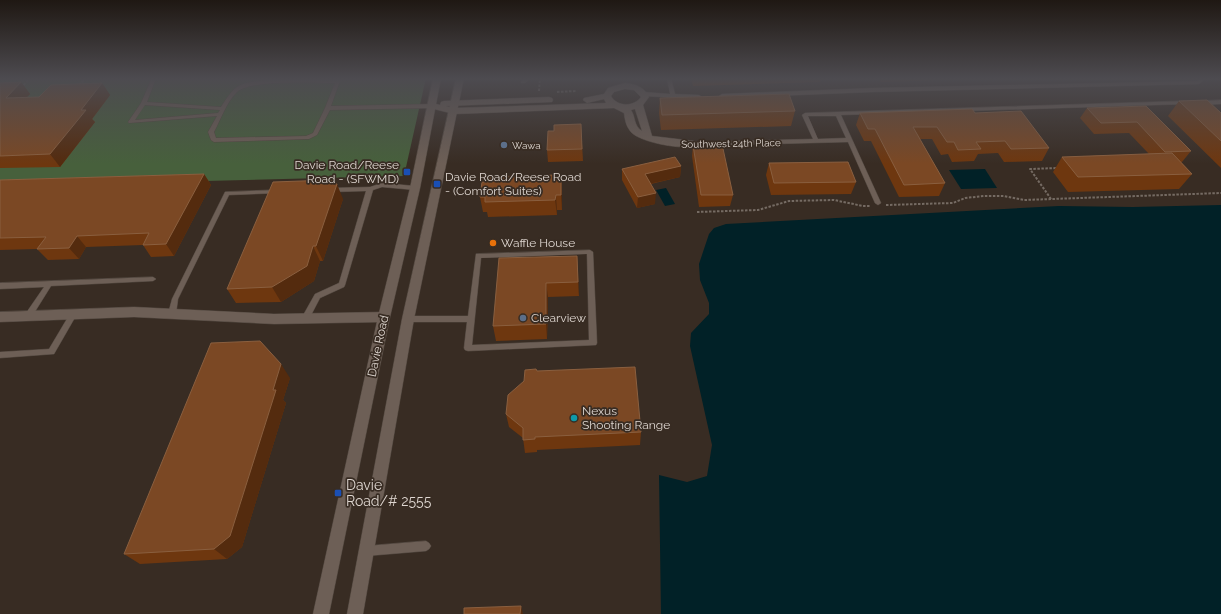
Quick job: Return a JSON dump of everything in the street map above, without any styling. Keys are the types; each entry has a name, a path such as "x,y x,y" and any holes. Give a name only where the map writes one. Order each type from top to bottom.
{"main road":[{"name":"Davie Road","path":"321,614 384,317 416,188 432,107"},
{"path":"447,107 512,107"},
{"path":"455,107 461,107"},
{"name":"Davie Road","path":"355,614 408,319 455,107"},
{"name":"Southwest 24th Place","path":"619,107 628,112 630,125 634,130 648,137 659,142 694,144"},
{"path":"639,107 648,137"},
{"path":"0,317 134,312 274,319 384,317"}],"lane":[{"path":"142,107 131,122 222,111"},
{"path":"180,107 222,111"},
{"path":"225,107 211,132 214,140 307,138 315,134 328,108 398,107"},
{"path":"816,141 805,115 1051,107"},
{"path":"838,114 878,204"},
{"name":"Southwest 24th Place","path":"694,144 850,140"},
{"path":"322,190 370,189 382,185 416,188"},
{"path":"305,319 317,296 342,284 370,189"},
{"path":"172,314 175,299 227,193 282,191"},
{"path":"590,252 593,343 468,348 470,319 478,256 590,252"},
{"path":"0,286 153,279"},
{"path":"28,316 49,284"},
{"path":"0,356 50,352 73,314"},
{"path":"408,319 470,319"},
{"path":"366,551 426,546"}],"path":[{"path":"1051,199 1030,169 1062,168"},
{"path":"886,205 953,203 965,198 984,196 1004,196 1024,200 1221,194"},
{"path":"697,212 758,210 789,201 834,200 863,206 878,204"}],"green space":[{"path":"0,107 420,107 404,176 0,186"}],"water":[{"path":"985,169 997,188 961,189 949,170"},
{"path":"666,188 675,204 665,206 656,190"},
{"path":"1221,205 1221,614 661,614 659,475 687,482 707,476 712,445 690,346 691,333 709,314 709,303 700,280 699,264 709,234 714,228 726,224 1059,206 1133,207"}],"building":[{"path":"0,107 84,107 81,110 86,110 50,154 0,156"},
{"path":"661,107 793,107 795,111 662,115"},
{"path":"1147,107 1191,151 1165,152 1137,122 1101,123 1087,108"},
{"path":"1185,107 1214,107 1221,113 1221,141"},
{"path":"972,109 975,113 1021,111 1049,148 1011,149 1005,141 976,142 981,149 958,150 954,142 947,142 937,127 913,127 945,183 904,185 875,129 868,129 860,113"},
{"path":"581,124 582,149 547,150 548,131 554,131 554,125"},
{"path":"722,144 733,195 701,195 693,145"},
{"path":"1172,153 1192,174 1078,177 1062,157"},
{"path":"675,157 681,166 645,174 656,193 638,197 622,169"},
{"path":"848,162 856,182 774,183 769,163"},
{"path":"204,174 166,244 143,245 149,233 77,236 69,248 37,249 46,237 0,238 0,180"},
{"path":"556,175 556,179 561,179 561,195 556,195 555,200 485,202 485,197 480,197 482,182 487,182 488,177"},
{"path":"330,180 337,184 316,246 313,246 307,266 272,287 227,289 273,182"},
{"name":"Clearview","path":"577,256 578,282 546,283 546,324 493,326 499,258"},
{"path":"260,341 281,364 273,390 276,390 230,536 214,549 124,554 211,343"},
{"name":"Nexus Shooting Range","path":"635,367 641,432 535,437 535,439 523,440 523,428 506,414 508,395 524,381 525,370 536,369 537,371"},
{"path":"521,606 520,614 464,614 464,608"}],"place":[{"name":"Wawa","path":"504,145"},
{"name":"Davie Road/Reese Road - (SFWMD)","path":"407,172"},
{"name":"Davie Road/Reese Road - (Comfort Suites)","path":"437,184"},
{"name":"Waffle House","path":"493,243"},
{"name":"Clearview","path":"523,318"},
{"name":"Nexus Shooting Range","path":"574,418"},
{"name":"Davie Road/# 2555","path":"338,493"}]}
